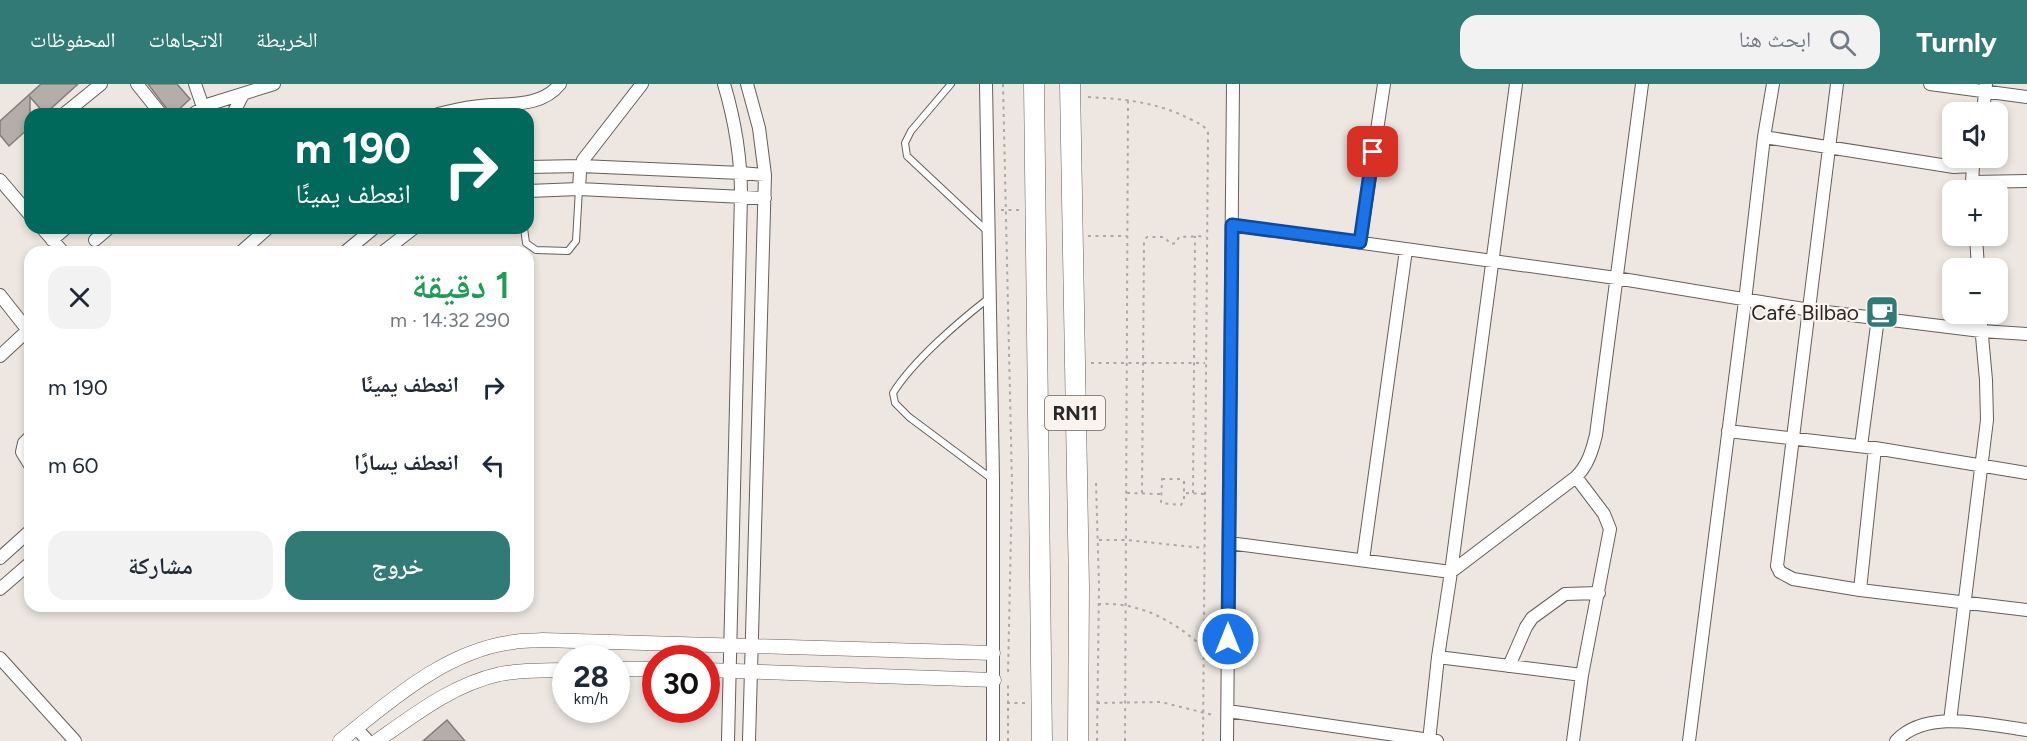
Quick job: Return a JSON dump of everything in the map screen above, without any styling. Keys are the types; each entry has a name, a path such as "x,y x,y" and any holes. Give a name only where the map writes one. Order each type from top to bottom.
{"highway":[{"name":"RN11","path":"1034,84 1042,741"},
{"name":"RN11","path":"1070,84 1079,587 1078,741"}],"street":[{"path":"71,108 101,84"},
{"path":"137,84 156,108"},
{"path":"195,84 198,108"},
{"path":"206,108 274,84"},
{"path":"491,108 527,102 548,95 560,84"},
{"path":"579,189 583,160 642,84"},
{"path":"724,84 737,133 741,172 728,741"},
{"path":"986,84 993,479 993,741"},
{"path":"1227,741 1233,84"},
{"path":"1360,242 1384,84"},
{"path":"1228,715 1432,741 1438,657 1516,84"},
{"path":"1229,543 1451,572 1585,468 1596,435 1642,84"},
{"path":"1689,741 1764,137 1773,84"},
{"path":"1837,84 1777,566 1780,572 1793,579 1860,590 2027,610"},
{"path":"1930,84 1985,88 2027,98"},
{"path":"748,85 763,150 765,175 749,741"},
{"path":"236,108 243,94"},
{"path":"1764,137 1942,165"},
{"path":"534,167 581,166 741,172 765,175"},
{"path":"0,180 24,208"},
{"path":"2008,183 2027,181"},
{"path":"534,191 579,189 741,195 765,198"},
{"path":"1232,225 1616,278 1810,310 1981,331 2027,334"},
{"path":"47,234 58,246"},
{"path":"52,240 59,234"},
{"path":"95,240 102,234"},
{"path":"251,246 262,234"},
{"path":"352,246 367,234"},
{"path":"391,246 406,234"},
{"path":"1363,560 1406,250"},
{"path":"0,295 24,326"},
{"path":"1861,446 1878,318"},
{"path":"1950,721 1982,466 1986,380 1981,324"},
{"path":"0,356 24,336"},
{"path":"1728,431 1861,446 2027,473"},
{"path":"1860,590 1875,448"},
{"path":"1573,741 1582,675 1610,529 1604,514 1576,477"},
{"path":"0,558 24,536"},
{"path":"0,589 24,568"},
{"path":"1509,666 1532,618 1565,594 1599,593"},
{"path":"340,741 387,703 447,664 491,646 514,642 542,640 993,653"},
{"path":"1438,657 1582,675"},
{"path":"0,658 75,741"},
{"path":"720,670 994,680"},
{"path":"377,741 441,698 479,681 516,672 552,671"},
{"path":"1896,741 1914,727 1932,722 1950,721 2027,730"},
{"path":"356,728 368,741"}],"lane":[{"path":"951,84 911,131 905,143 907,156 989,233"},
{"path":"534,249 564,251 571,249 576,241 579,189"},
{"path":"990,297 964,318 902,379 893,393 895,403 909,417 993,479"}],"path":[{"path":"1003,84 1012,484 1008,601 1008,741"},
{"path":"1088,97 1128,99 1172,111 1203,125 1207,130 1203,741"},
{"path":"1125,741 1128,99"},
{"path":"1193,494 1195,236"},
{"path":"1142,493 1144,239 1164,237 1171,244 1176,243 1179,237 1206,236"},
{"path":"1090,363 1205,363"},
{"path":"1163,478 1182,479 1185,482 1185,493 1184,502 1179,505 1162,504 1161,480 1163,478"},
{"path":"1126,493 1160,494"},
{"path":"1185,493 1204,494"},
{"path":"1098,540 1126,540 1204,548"},
{"path":"1098,604 1126,605 1160,615 1176,624 1203,647"},
{"path":"1078,703 1161,702 1203,712 1228,715"},
{"path":"994,703 1042,703"}],"building":[{"path":"41,84 78,84 52,108 40,108 30,97 30,108 24,108 24,132 9,146 0,135 0,121"},
{"path":"148,84 177,84 190,99 180,108 166,108"},
{"path":"447,720 465,741 423,741"}],"place":[{"name":"Café Bilbao","path":"1882,312"}],"route":[{"path":"1228,639 1232,225 1360,242 1373,152"}]}
